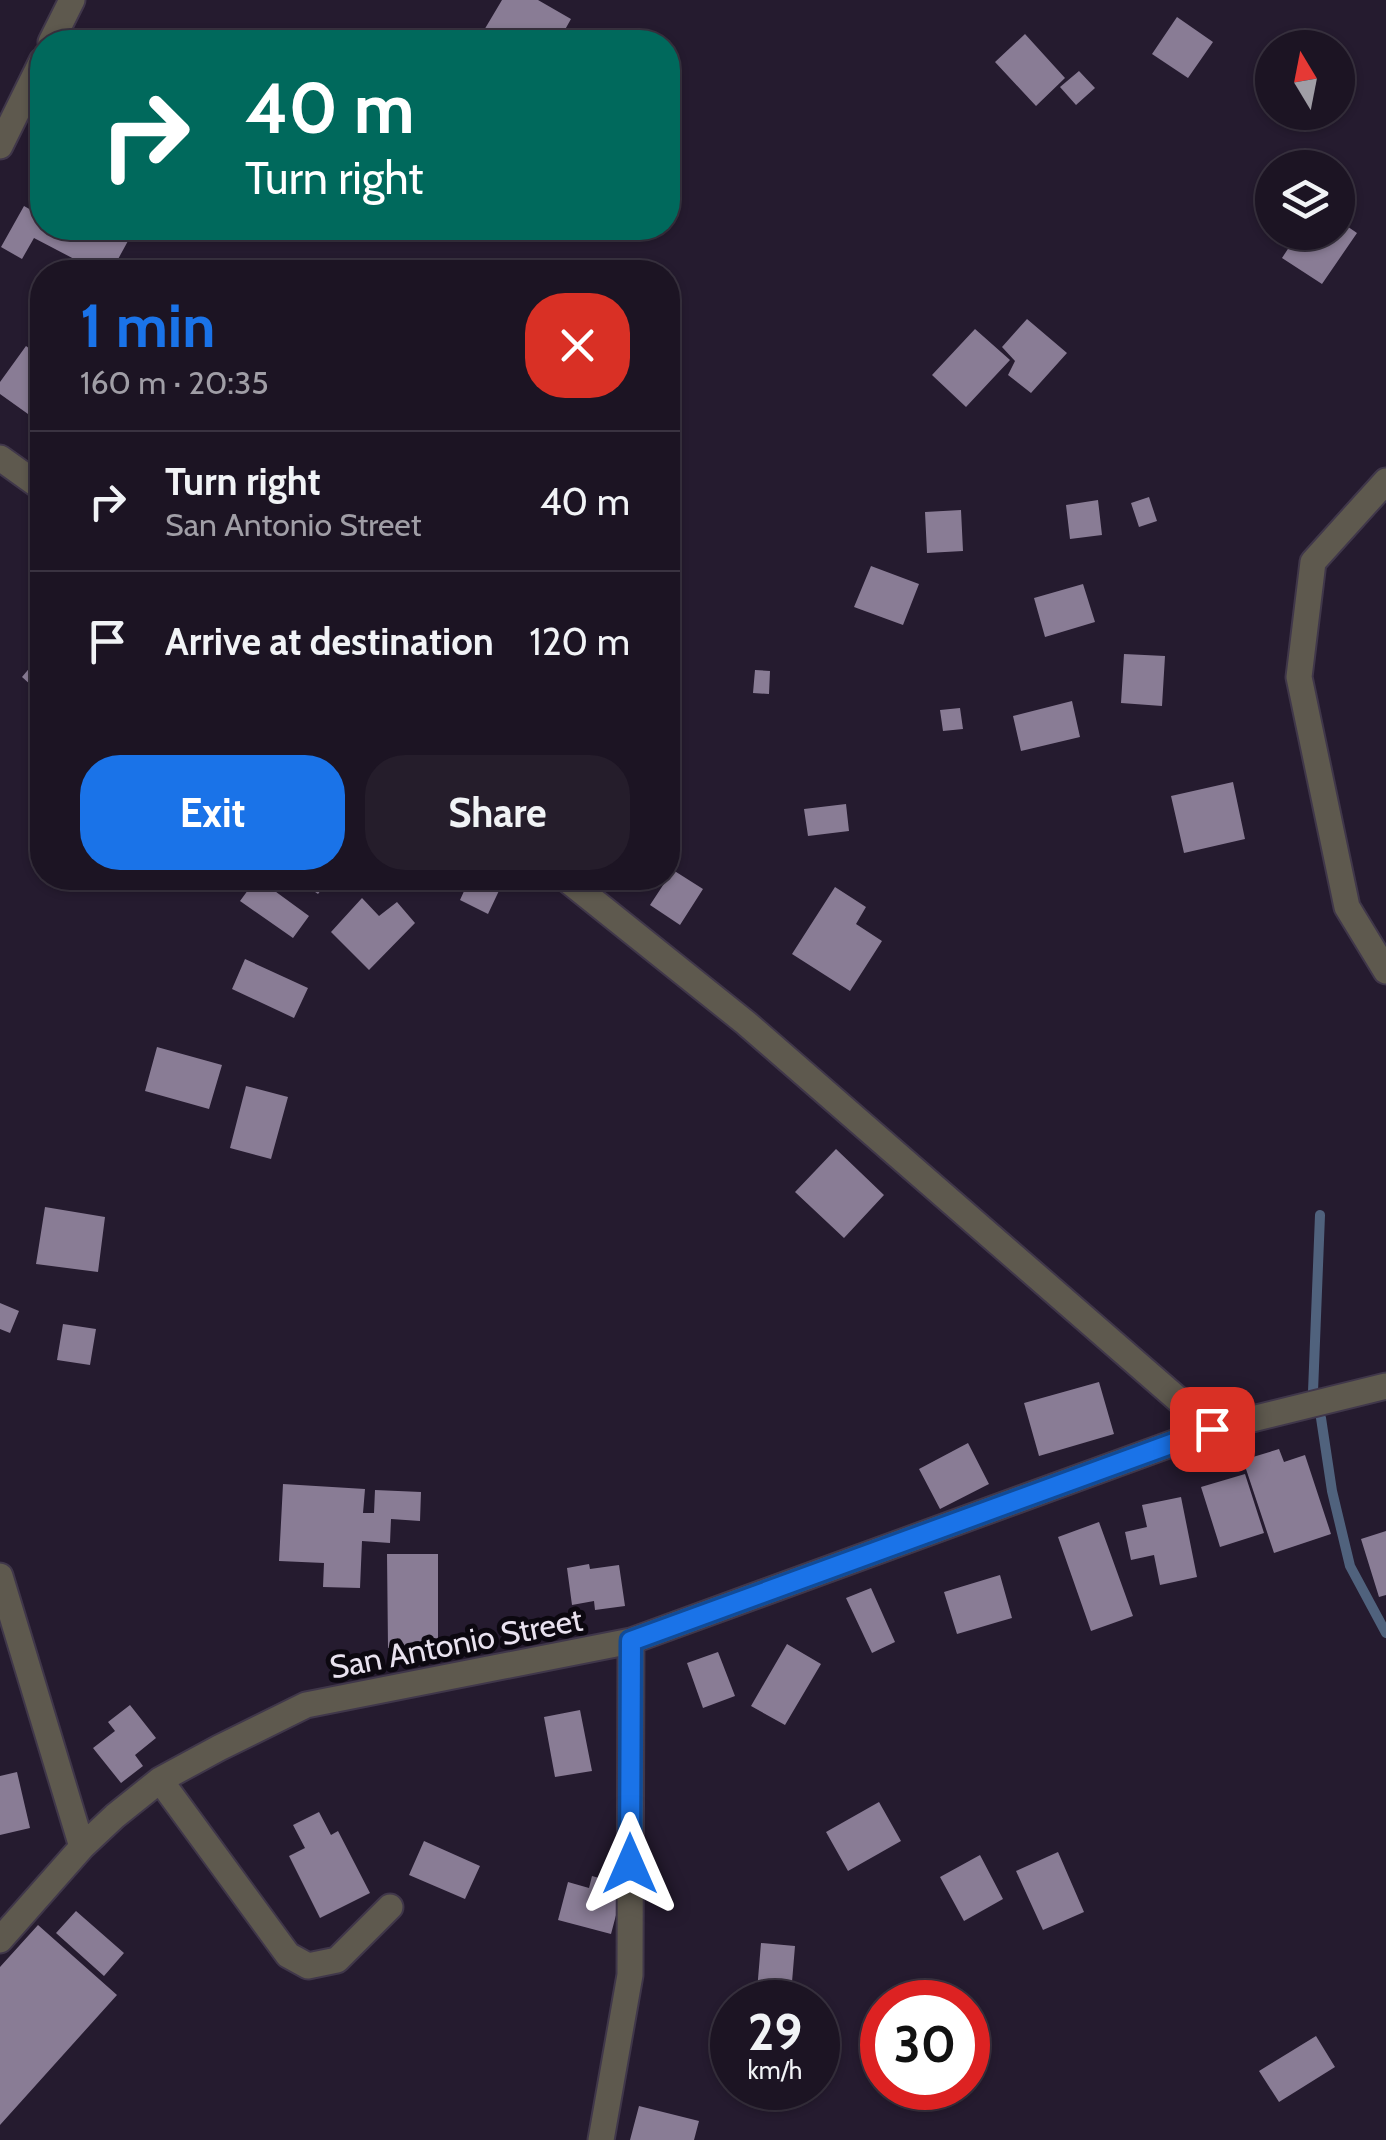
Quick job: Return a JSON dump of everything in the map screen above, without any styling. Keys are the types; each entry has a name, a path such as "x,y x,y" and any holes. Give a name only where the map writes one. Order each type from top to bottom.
{"street":[{"path":"58,30 72,0"},
{"path":"0,146 30,85"},
{"path":"0,458 30,479"},
{"path":"1386,481 1313,562 1299,676 1347,907 1386,970"},
{"path":"580,890 746,1023 1212,1429"},
{"name":"San Antonio Street","path":"0,1940 82,1847 160,1780 306,1705 631,1641 1212,1429 1386,1386"},
{"path":"0,1576 82,1847"},
{"path":"601,2140 630,1976 631,1641"},
{"path":"160,1780 288,1955 308,1966 337,1960 390,1907"}],"building":[{"path":"502,0 538,0 571,19 565,30 484,30"},
{"path":"1177,17 1213,42 1188,78 1152,54"},
{"path":"1025,34 1065,78 1036,106 995,62"},
{"path":"1079,71 1095,88 1076,105 1060,87"},
{"path":"24,206 30,209 33,240 22,259 1,247"},
{"path":"38,240 129,240 118,260 76,260"},
{"path":"1287,250 1345,250 1322,284 1282,258"},
{"path":"1027,319 1067,353 1031,393 1008,375 1015,361 1002,347"},
{"path":"975,329 1010,360 966,407 932,375"},
{"path":"26,346 30,349 28,414 0,394 0,382"},
{"path":"1149,497 1157,521 1139,527 1131,503"},
{"path":"1098,500 1102,535 1070,539 1066,505"},
{"path":"961,510 963,551 927,553 925,512"},
{"path":"871,566 919,584 903,625 854,607"},
{"path":"1083,584 1095,622 1045,637 1034,598"},
{"path":"1124,654 1165,656 1162,706 1121,703"},
{"path":"30,667 30,684 22,677"},
{"path":"755,670 770,671 769,694 753,693"},
{"path":"1072,701 1080,737 1021,751 1013,716"},
{"path":"960,708 963,729 943,731 940,710"},
{"path":"1233,782 1245,839 1184,853 1171,796"},
{"path":"846,804 849,831 808,836 804,809"},
{"path":"680,874 703,889 680,925 650,905 660,890 680,890"},
{"path":"835,887 866,907 856,924 882,941 850,991 792,954"},
{"path":"248,890 273,890 309,916 293,938 240,901"},
{"path":"465,890 499,890 488,914 460,900"},
{"path":"362,898 379,916 397,902 415,923 369,970 331,932"},
{"path":"245,959 308,988 294,1018 232,989"},
{"path":"157,1047 222,1065 209,1109 145,1091"},
{"path":"246,1086 288,1097 271,1159 230,1148"},
{"path":"836,1149 884,1195 844,1238 795,1192"},
{"path":"45,1207 105,1217 98,1272 36,1264"},
{"path":"0,1303 19,1311 10,1333 0,1329"},
{"path":"63,1324 96,1329 90,1365 57,1360"},
{"path":"1099,1382 1114,1434 1039,1456 1024,1403"},
{"path":"968,1443 989,1484 940,1509 919,1469"},
{"path":"1279,1449 1284,1462 1305,1455 1331,1534 1274,1553 1243,1460"},
{"path":"1245,1474 1264,1533 1220,1547 1201,1487"},
{"path":"283,1484 365,1489 363,1513 374,1513 375,1490 421,1492 420,1521 391,1519 390,1543 362,1541 360,1588 323,1587 324,1563 279,1561"},
{"path":"1181,1497 1197,1577 1160,1585 1154,1555 1131,1560 1125,1532 1147,1527 1142,1505"},
{"path":"1099,1522 1133,1616 1091,1631 1058,1537"},
{"path":"1386,1531 1386,1595 1379,1597 1361,1539"},
{"path":"387,1554 438,1554 438,1647 388,1648"},
{"path":"589,1564 590,1569 619,1565 625,1606 595,1610 594,1601 572,1605 567,1568"},
{"path":"1000,1575 1012,1618 957,1634 944,1592"},
{"path":"871,1588 895,1642 872,1653 846,1598"},
{"path":"787,1644 821,1664 785,1725 751,1706"},
{"path":"718,1652 735,1696 703,1708 687,1663"},
{"path":"130,1705 156,1738 135,1755 143,1766 121,1783 93,1748 115,1731 108,1722"},
{"path":"580,1710 592,1771 555,1777 544,1717"},
{"path":"17,1772 30,1828 0,1835 0,1776"},
{"path":"879,1802 901,1841 848,1871 826,1832"},
{"path":"319,1812 331,1835 338,1831 370,1893 320,1918 289,1856 305,1848 293,1825"},
{"path":"424,1841 480,1866 465,1899 409,1875"},
{"path":"1058,1852 1084,1912 1043,1930 1016,1871"},
{"path":"980,1855 1003,1899 964,1921 940,1877"},
{"path":"592,1876 624,1885 611,1934 558,1920 568,1882 589,1888"},
{"path":"76,1911 124,1953 104,1976 56,1933"},
{"path":"38,1925 117,1995 0,2125 0,1967"},
{"path":"761,1943 795,1946 792,1980 758,1980"},
{"path":"1316,2036 1335,2067 1279,2102 1259,2071"},
{"path":"639,2106 699,2121 694,2140 630,2140"}],"waterway":[{"path":"1313,1392 1320,1215"},
{"path":"1321,1418 1332,1491 1350,1566 1386,1633"}],"route":[{"path":"630,1864 631,1641 1212,1429"}]}
